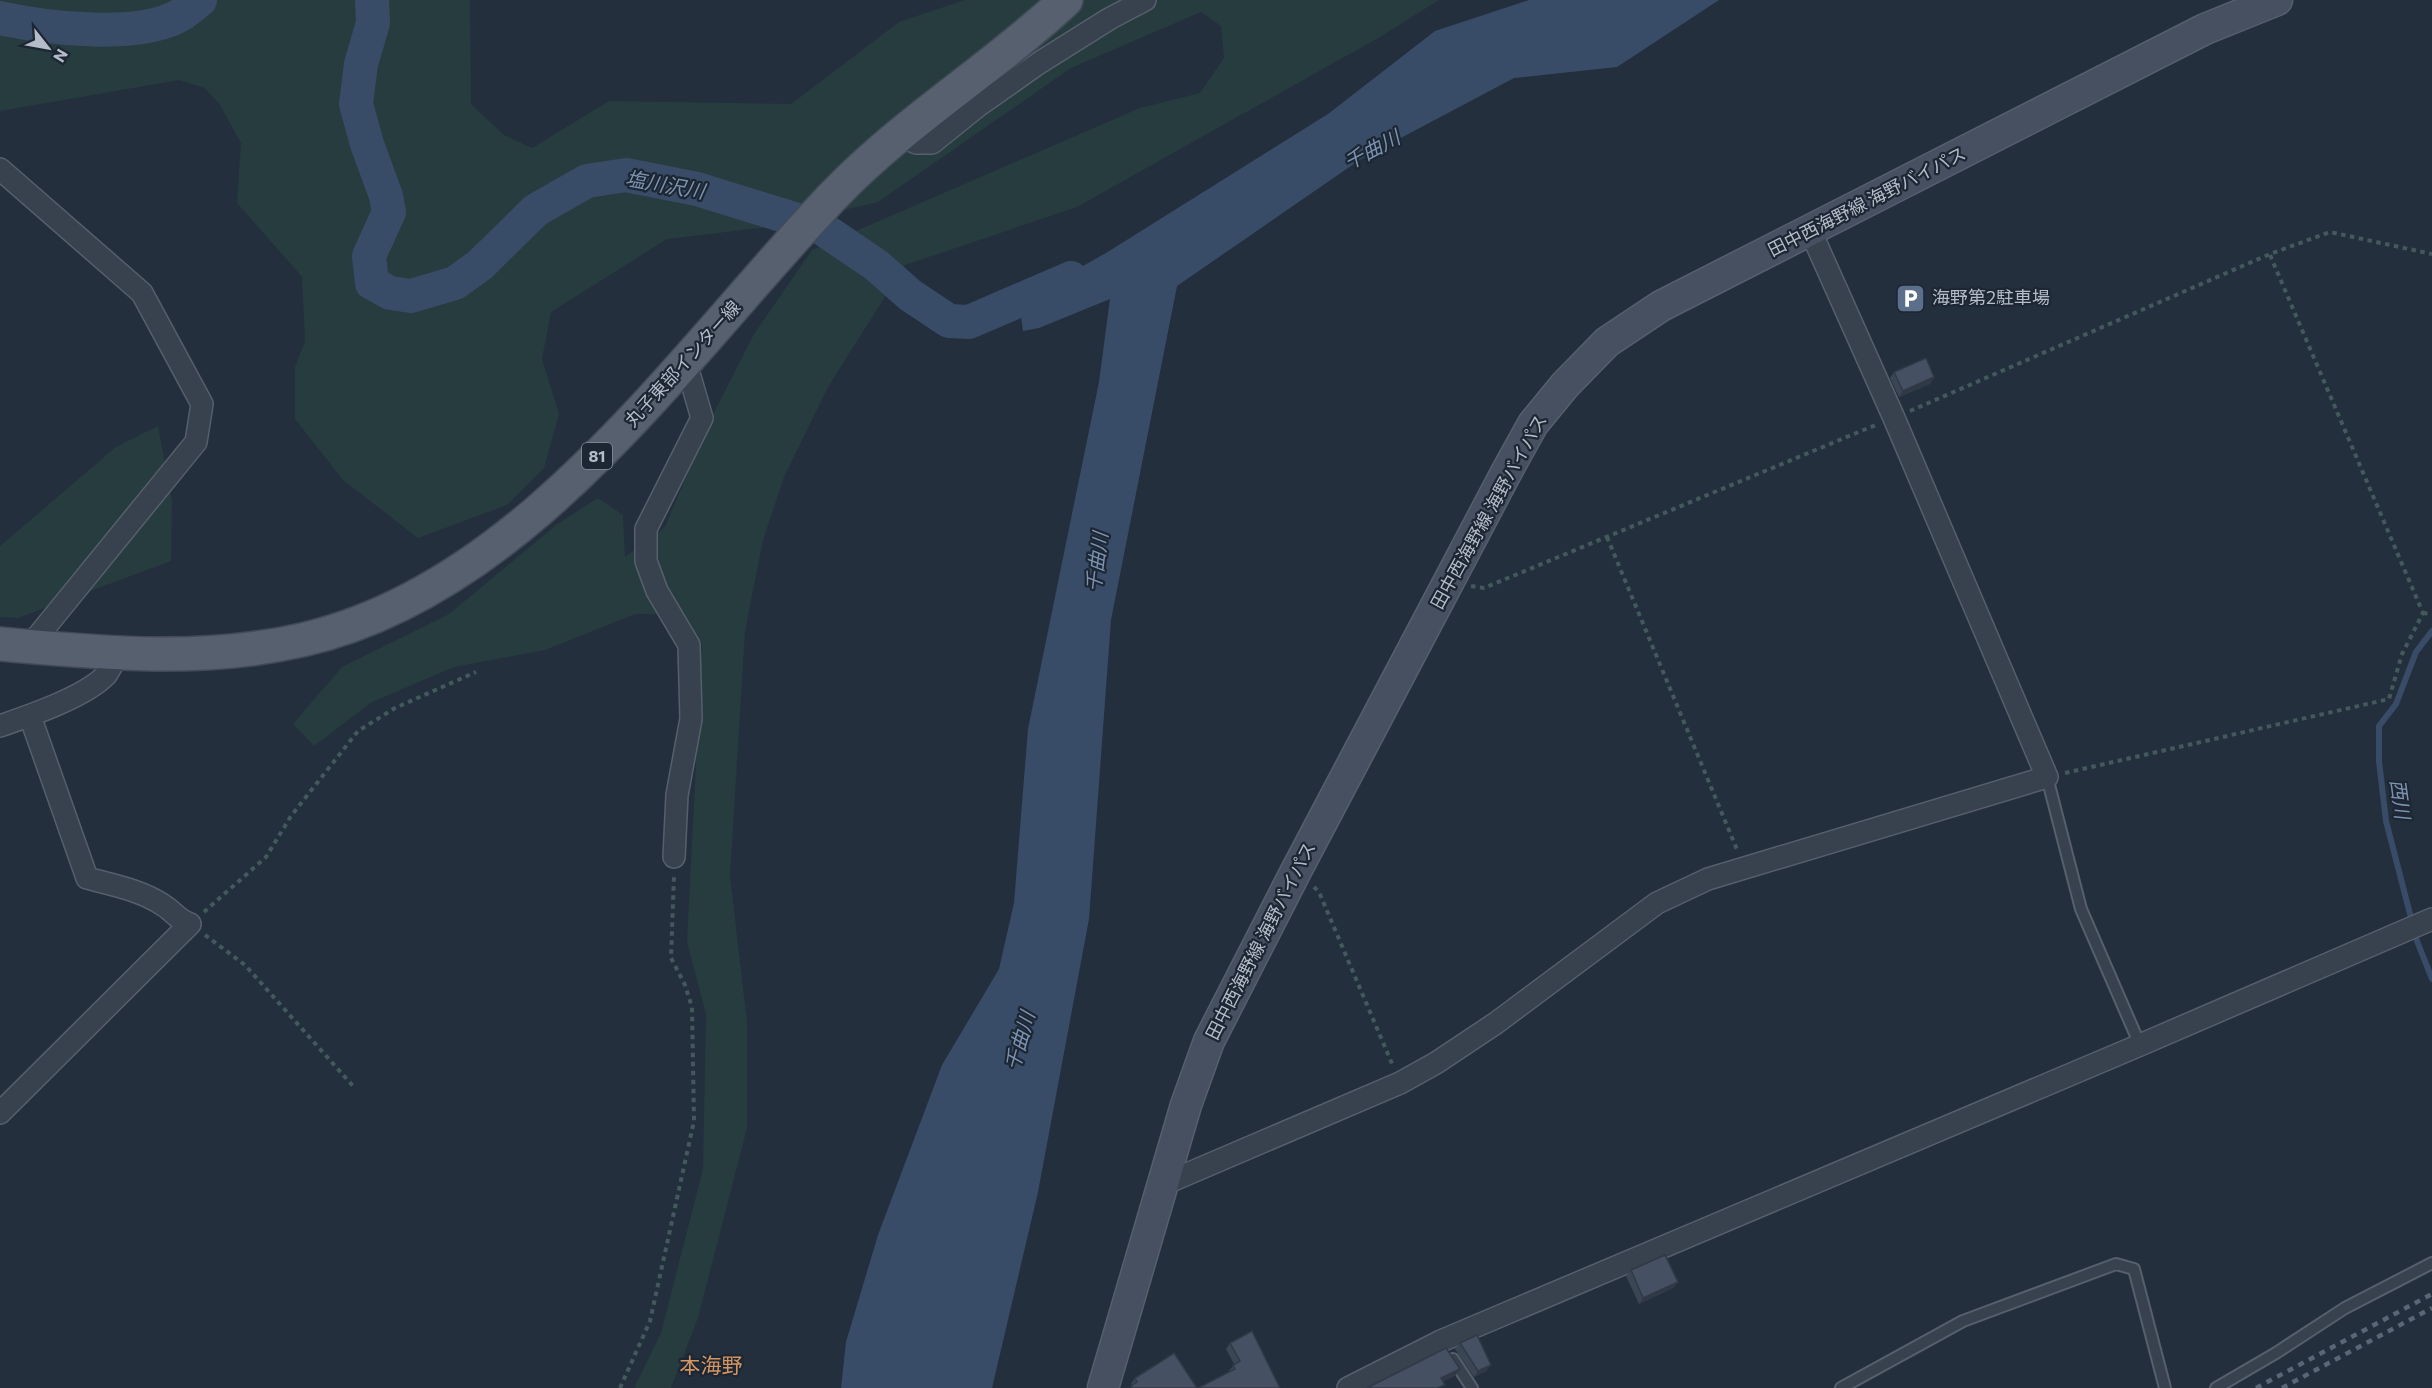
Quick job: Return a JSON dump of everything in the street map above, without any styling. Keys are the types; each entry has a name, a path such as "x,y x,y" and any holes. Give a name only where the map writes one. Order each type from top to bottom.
{"main road":[{"name":"丸子東部インター線","path":"15,645 118,655 207,653 304,640 382,613 421,594 479,558 550,499 605,448 686,363 837,192 901,135 1033,30 1066,0"}],"street":[{"path":"901,135 916,143 924,145 932,143 978,106 1039,63 1109,19 1145,0"},
{"name":"田中西海野線 海野バイパス","path":"1103,1388 1196,1074 1209,1041 1296,871 1533,424 1565,385 1607,342 1661,306 2205,28 2277,0"},
{"path":"0,169 142,293 202,404 196,442 15,645"},
{"path":"1164,1184 1400,1083 1436,1063 1497,1023 1658,903 1708,879 2047,777 1894,418 1810,230"},
{"path":"674,857 677,795 691,719 689,645 653,581 646,561 646,530 702,418 686,363"},
{"path":"0,726 30,716 86,690 106,675 118,655"},
{"path":"3,1104 190,924 182,921 164,905 134,891 87,878 30,716"},
{"path":"1348,1388 1441,1341 2139,1045 2430,925"}],"lane":[{"path":"2047,777 2081,909 2139,1045"},
{"path":"2216,1388 2276,1353 2345,1308 2432,1263"},
{"path":"1841,1388 1963,1322 2116,1264 2134,1269 2165,1388"},
{"path":"1441,1341 1472,1388"}],"path":[{"path":"1450,582 1484,588 1894,418 2270,254 2330,232 2432,254"},
{"path":"2270,254 2423,613"},
{"path":"1607,537 1745,868"},
{"path":"2423,613 2432,614"},
{"path":"2047,777 2389,699 2402,654 2423,613"},
{"path":"353,1086 245,965 190,924 266,857 291,816 358,731 395,708 476,672"},
{"path":"620,1388 650,1321 694,1121 692,1007 685,985 671,958 674,857"},
{"path":"1296,871 1319,892 1400,1083"}],"green space":[{"path":"0,0 470,0 471,104 504,135 532,148 609,101 791,104 899,22 965,0 1439,0 1380,37 1077,207 905,265 828,387 784,477 763,540 745,631 730,876 747,1022 747,1128 698,1318 671,1388 634,1388 661,1333 703,1169 706,1014 687,942 702,644 684,614 635,614 545,650 454,667 372,702 314,746 293,724 342,667 449,614 556,525 598,498 623,515 625,557 665,527 708,424 754,334 812,250 1140,108 1200,93 1224,58 1221,26 1201,12 1071,68 878,202 776,226 667,239 551,312 542,359 559,414 544,468 507,505 418,538 343,480 295,419 295,367 305,341 302,277 237,203 241,143 220,105 205,88 179,80 0,111"},
{"path":"158,426 172,501 171,561 18,618 0,617 0,546 116,447"}],"water":[{"name":"千曲川","path":"1529,0 1719,0 1617,67 1514,78 1361,159 1177,286 1111,620 1089,919 1038,1192 992,1388 841,1388 846,1342 878,1235 942,1065 999,969 1014,903 1028,729 1099,382 1110,299 1039,328 1023,331 1019,302 1106,253 1328,114 1435,31"}],"building":[{"path":"1926,358 1934,377 1903,391 1894,372"},
{"path":"1665,1255 1678,1282 1643,1298 1631,1270"},
{"path":"1252,1331 1280,1388 1198,1388 1235,1369 1233,1365 1240,1361 1230,1343"},
{"path":"1477,1335 1491,1365 1478,1371 1460,1343"},
{"path":"1446,1348 1460,1369 1441,1378 1445,1385 1437,1388 1367,1388"},
{"path":"1174,1353 1197,1388 1133,1388 1131,1386 1137,1382 1135,1378"}],"waterway":[{"name":"塩川沢川","path":"0,18 93,30 143,27 164,22 182,14 200,0"},
{"name":"塩川沢川","path":"372,0 373,23 361,64 356,104 367,144 386,196 389,212 369,256 372,283 390,293 411,296 455,283 480,265 536,210 587,181 626,175 697,189 820,227 876,265 910,295 949,321 969,322 1071,278"},
{"name":"西川","path":"2432,631 2416,652 2396,704 2379,726 2379,761 2386,821 2417,941 2432,979"}],"railway":[{"path":"2256,1388 2432,1294"},
{"path":"2282,1388 2432,1308"}],"place":[{"name":"海野第2駐車場","path":"1911,298"}],"district":[{"name":"本海野","path":"711,1366"}]}
